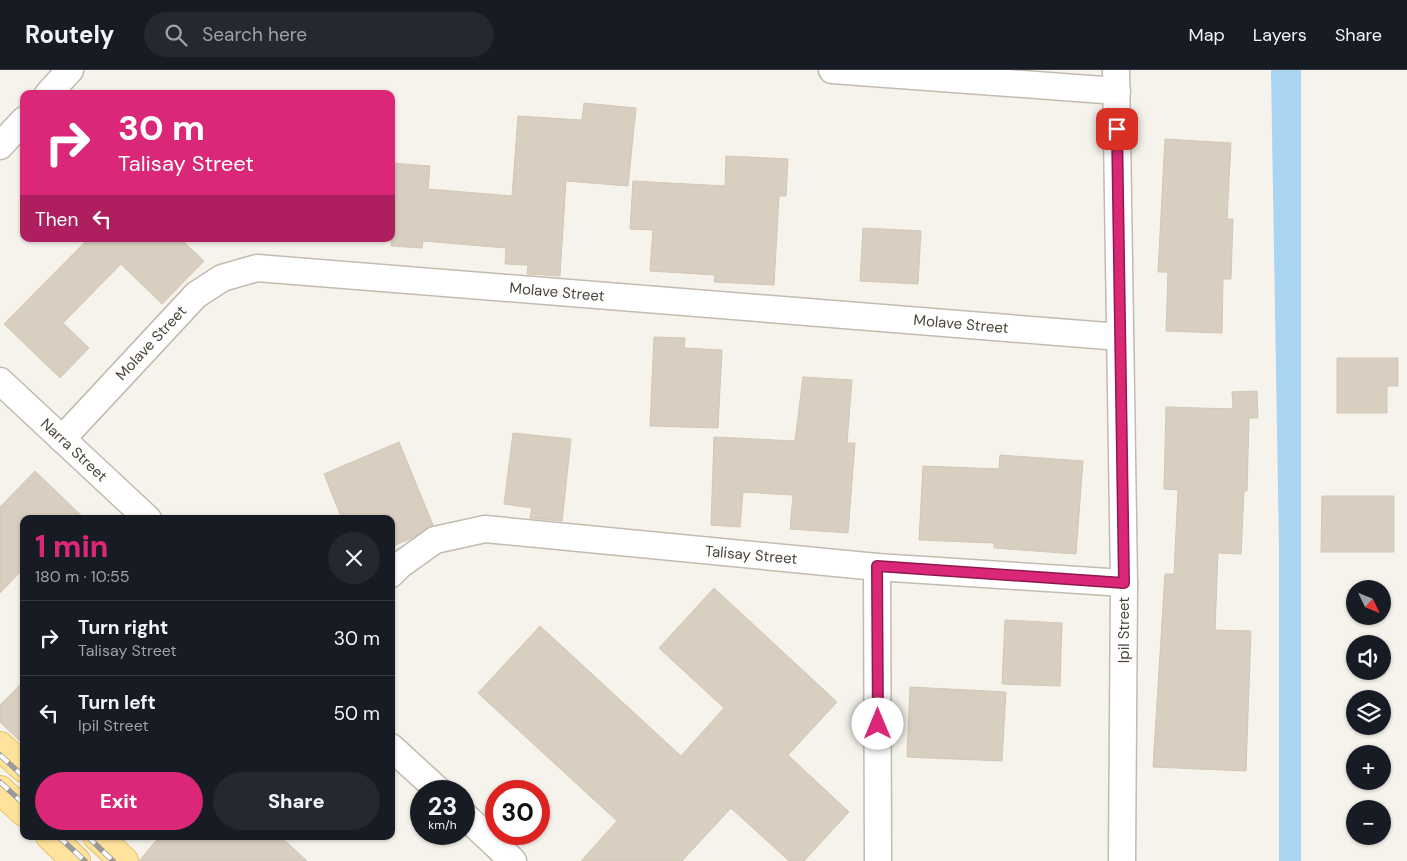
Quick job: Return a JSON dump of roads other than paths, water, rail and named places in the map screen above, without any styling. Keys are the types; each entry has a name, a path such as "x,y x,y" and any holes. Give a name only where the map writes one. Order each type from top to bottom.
{"main road":[{"path":"0,746 20,764"},
{"path":"0,790 20,808"},
{"path":"54,840 76,861"},
{"path":"101,840 124,861"}],"street":[{"path":"52,90 70,70"},
{"path":"832,70 1116,80"},
{"name":"Ipil Street","path":"1116,80 1124,583 1122,861"},
{"path":"0,146 20,124"},
{"name":"Molave Street","path":"62,438 196,295 222,278 257,268 1120,337"},
{"name":"Narra Street","path":"0,380 144,515"},
{"name":"Talisay Street","path":"395,570 435,540 484,529 877,566 1124,583"},
{"path":"877,566 878,861"},
{"path":"395,751 427,780"},
{"path":"475,825 513,861"}],"water":[{"path":"1271,70 1301,70 1301,861 1279,861 1279,549"}],"railway":[{"path":"0,755 20,773"},
{"path":"0,782 20,800"},
{"path":"62,840 85,861"},
{"path":"91,840 113,861"}]}
